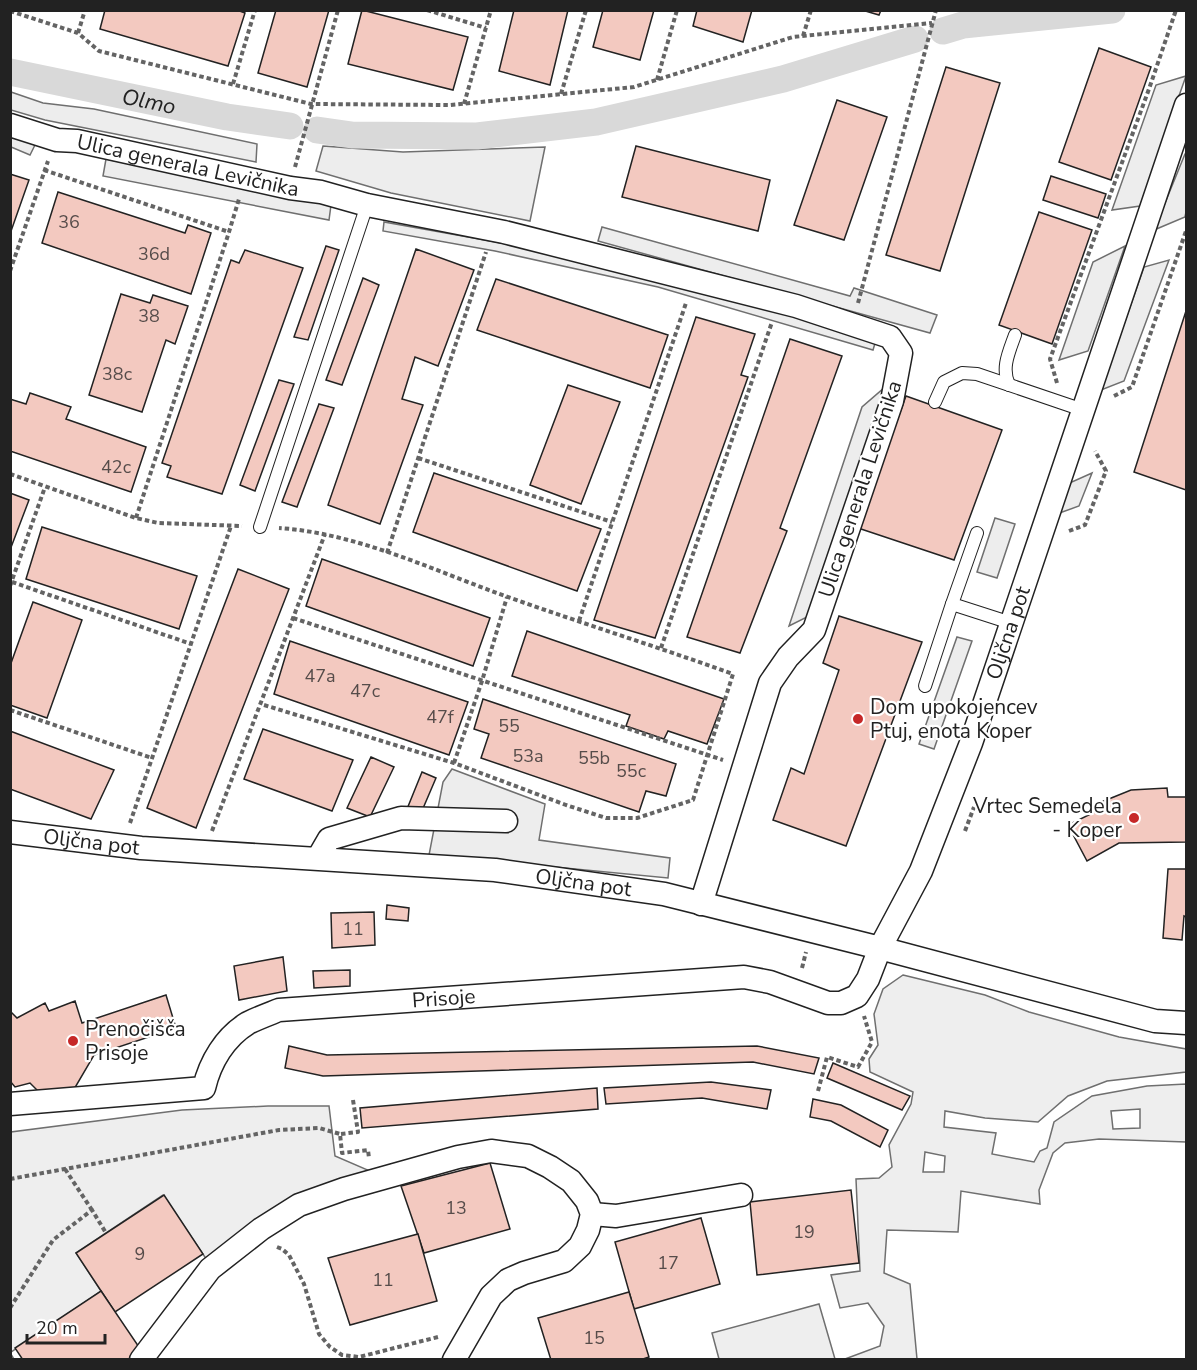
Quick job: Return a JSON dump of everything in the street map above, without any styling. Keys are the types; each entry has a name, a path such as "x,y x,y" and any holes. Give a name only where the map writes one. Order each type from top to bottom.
{"street":[{"name":"Oljčna pot","path":"880,948 921,871 945,813 1011,623 1073,407 1186,105"},
{"name":"Ulica generala Levičnika","path":"10,125 57,140 77,141 493,231 779,302 891,337 901,353 892,400 814,630 788,657 770,683 701,903"},
{"path":"318,858 329,838 401,818 506,821"},
{"name":"Oljčna pot","path":"10,832 122,847 495,870 664,894 880,948 1155,1021 1186,1023"},
{"path":"857,996 868,979 880,948"},
{"name":"Prisoje","path":"10,1104 204,1088 212,1062 228,1040 249,1023 279,1010 744,977 770,982 828,1003 841,1003 857,996"},
{"path":"141,1359 210,1269 299,1205 458,1157 491,1151 528,1156 571,1181 587,1201 592,1214 588,1230 580,1246 564,1261 508,1280 491,1296 454,1359"},
{"path":"592,1214 616,1216 741,1195"}],"lane":[{"path":"260,527 367,205"},
{"path":"1009,385 1005,376 1006,362 1015,335"},
{"path":"935,402 944,382 962,373 977,374 1073,407"},
{"path":"925,686 977,533"},
{"path":"952,604 1011,623"}],"path":[{"path":"78,33 85,10"},
{"path":"233,84 255,10"},
{"path":"290,188 338,10"},
{"path":"427,10 486,28"},
{"path":"464,104 491,10"},
{"path":"561,94 586,10"},
{"path":"656,80 677,10"},
{"path":"803,36 811,10"},
{"path":"852,324 936,10"},
{"path":"1073,407 1050,359 1176,10"},
{"path":"10,11 78,33 99,51 311,104 464,104 634,87 793,37 932,23"},
{"path":"10,271 44,170 57,140"},
{"path":"44,170 229,232"},
{"path":"135,518 245,177"},
{"path":"387,553 493,231"},
{"path":"579,621 694,280"},
{"path":"661,648 779,302"},
{"path":"418,458 612,522"},
{"path":"10,474 135,518 158,523 260,527 325,534 387,553 507,597 734,674 693,800 636,818 606,818 454,764 264,705"},
{"path":"45,487 11,584 191,644"},
{"path":"122,847 231,526"},
{"path":"204,852 325,534"},
{"path":"454,764 507,597"},
{"path":"293,618 744,767"},
{"path":"10,710 152,758"},
{"path":"800,974 806,953"},
{"path":"818,1091 827,1057 858,1067 872,1042 857,996"},
{"path":"10,1179 279,1130 319,1128 340,1134 358,1132 353,1100"},
{"path":"340,1134 342,1153 368,1150 373,1182"},
{"path":"65,1169 106,1233"},
{"path":"10,1308 53,1240 92,1210"},
{"path":"242,1244 282,1248 289,1255 304,1284 319,1334 330,1347 342,1355 357,1358 471,1329"},
{"path":"10,1355 13,1359"}],"shaded area":[{"path":"1186,76 1140,206 1112,210 1156,85"},
{"path":"11,92 43,103 94,109 257,144 256,162 45,120 11,110"},
{"path":"10,135 35,145 30,155 11,147"},
{"path":"323,146 403,152 545,147 530,221 391,193 316,171"},
{"path":"1185,154 1185,217 1154,230"},
{"path":"106,159 331,205 329,220 103,176"},
{"path":"384,222 496,242 657,277 876,340 873,350 658,287 495,251 383,231"},
{"path":"602,227 850,296 854,288 937,315 930,333 598,241"},
{"path":"1125,246 1088,351 1059,360 1093,262"},
{"path":"1169,260 1124,381 1101,390 1144,267"},
{"path":"891,382 811,615 789,626 862,407"},
{"path":"1092,473 1079,506 1054,515 1065,485"},
{"path":"995,518 1015,524 997,578 977,572"},
{"path":"957,637 972,641 934,749 919,744"},
{"path":"452,769 545,804 539,840 670,858 668,878 429,855 443,782"},
{"path":"903,975 985,995 1029,1012 1119,1037 1186,1049 1186,1072 1107,1081 1068,1096 1038,1122 985,1118 945,1111 944,1127 996,1133 992,1154 1034,1162 1040,1151 1047,1148 1054,1122 1092,1096 1147,1086 1186,1084 1186,1142 1099,1139 1065,1143 1053,1153 1039,1190 1040,1204 961,1191 958,1232 887,1230 884,1273 910,1284 917,1359 845,1359 880,1346 884,1326 868,1303 840,1308 831,1275 860,1271 856,1179 879,1178 892,1167 889,1145 911,1104 913,1092 870,1072 869,1059 878,1045 874,1014 883,989","holes":["1140,1109 1140,1128 1113,1129 1111,1111","925,1152 945,1156 944,1172 923,1172"]},
{"path":"329,1106 335,1156 370,1171 211,1266 163,1195 76,1253 101,1291 11,1352 11,1132 182,1110"},
{"path":"819,1304 835,1359 719,1359 712,1333"}],"building":[{"path":"105,10 237,10 245,13 228,66 100,29"},
{"path":"276,10 329,10 307,87 258,73"},
{"path":"362,10 468,37 453,90 348,64"},
{"path":"514,10 568,10 550,85 499,71"},
{"path":"603,10 654,10 640,60 593,47"},
{"path":"697,10 752,10 743,42 693,26"},
{"path":"862,10 881,10 879,15"},
{"path":"1099,48 1151,67 1111,180 1059,162"},
{"path":"946,67 1000,83 940,271 886,255"},
{"path":"837,100 887,117 844,240 794,225"},
{"path":"636,146 770,180 758,231 622,197"},
{"path":"10,174 29,180 10,234"},
{"path":"1051,176 1106,194 1098,218 1043,200"},
{"path":"58,192 185,233 188,225 211,233 191,294 42,243"},
{"path":"1039,212 1092,230 1052,344 999,325"},
{"path":"326,246 339,250 308,340 294,337"},
{"path":"416,249 474,270 438,366 415,357 402,399 423,405 380,524 328,505"},
{"path":"245,250 303,268 222,494 167,477 171,466 162,463 231,260 239,263"},
{"path":"363,278 379,285 342,385 326,380"},
{"path":"496,279 668,335 650,388 477,330"},
{"path":"121,294 150,303 153,295 188,306 175,344 166,340 142,412 89,395"},
{"path":"1186,311 1186,490 1134,472"},
{"path":"696,317 755,334 741,375 748,377 655,638 594,620"},
{"path":"790,339 842,356 780,528 787,531 740,653 687,637"},
{"path":"279,380 294,384 255,491 240,485"},
{"path":"568,385 620,402 581,504 530,485"},
{"path":"30,393 71,407 66,419 146,447 131,492 10,451 10,399 26,404"},
{"path":"906,396 1002,430 954,560 858,528"},
{"path":"319,404 334,408 297,507 282,502"},
{"path":"434,473 601,529 577,591 413,532"},
{"path":"10,493 29,500 10,550"},
{"path":"42,527 197,576 179,629 26,579"},
{"path":"322,559 490,618 473,666 306,606"},
{"path":"238,569 289,589 196,828 147,808"},
{"path":"33,602 82,620 47,718 10,705 10,666"},
{"name":"Dom upokojencev Ptuj, enota Koper","path":"839,616 922,642 846,846 773,820 791,768 804,774 839,670 823,663"},
{"path":"527,631 724,699 707,744 668,731 664,739 626,726 630,715 512,676"},
{"path":"290,641 468,702 449,755 274,694"},
{"path":"483,699 676,764 666,796 646,791 639,812 481,758 489,734 474,729"},
{"path":"263,729 353,760 332,811 244,779"},
{"path":"10,731 114,770 91,819 10,789"},
{"path":"371,757 394,767 370,817 347,808"},
{"path":"422,772 436,778 421,813 407,809"},
{"name":"Vrtec Semedela - Koper","path":"1167,788 1168,797 1186,797 1186,842 1119,843 1087,861 1068,825 1097,811 1094,805 1131,790"},
{"name":"Vrtec Semedela - Koper","path":"1168,869 1186,869 1186,917 1184,916 1182,940 1163,938"},
{"path":"387,905 409,908 408,921 386,919"},
{"path":"374,912 375,945 332,948 331,913"},
{"path":"283,957 287,991 239,1000 234,966"},
{"path":"350,970 350,986 314,988 313,971"},
{"name":"Prenočišča Prisoje","path":"166,995 176,1028 94,1055 73,1091 40,1093 30,1083 15,1087 10,1081 10,1011 17,1018 45,1003 49,1011 75,1001 82,1023"},
{"path":"289,1046 327,1055 757,1046 819,1058 814,1074 753,1062 323,1076 285,1068"},
{"path":"833,1063 910,1096 902,1110 827,1078"},
{"path":"711,1082 771,1090 767,1109 702,1098 606,1104 604,1088"},
{"path":"597,1088 598,1109 362,1128 360,1108"},
{"path":"813,1099 841,1105 888,1130 880,1147 831,1121 810,1117"},
{"path":"490,1163 510,1229 424,1253 401,1186"},
{"path":"851,1190 859,1263 757,1275 750,1202"},
{"path":"164,1195 203,1254 115,1312 76,1253"},
{"path":"701,1218 720,1284 634,1309 615,1242"},
{"path":"418,1234 437,1301 350,1325 328,1258"},
{"path":"101,1291 141,1350 127,1360 23,1360 15,1348"},
{"path":"629,1292 649,1357 640,1360 551,1360 538,1318"}],"waterway":[{"path":"943,31 963,25 1112,10"},
{"path":"317,130 352,135 477,136 596,122 783,79 915,39"},
{"name":"Olmo","path":"10,72 227,117 290,126"}],"place":[{"name":"Dom upokojencev Ptuj, enota Koper","path":"858,719"},
{"name":"Vrtec Semedela - Koper","path":"1134,818"},
{"name":"Prenočišča Prisoje","path":"73,1041"}]}
